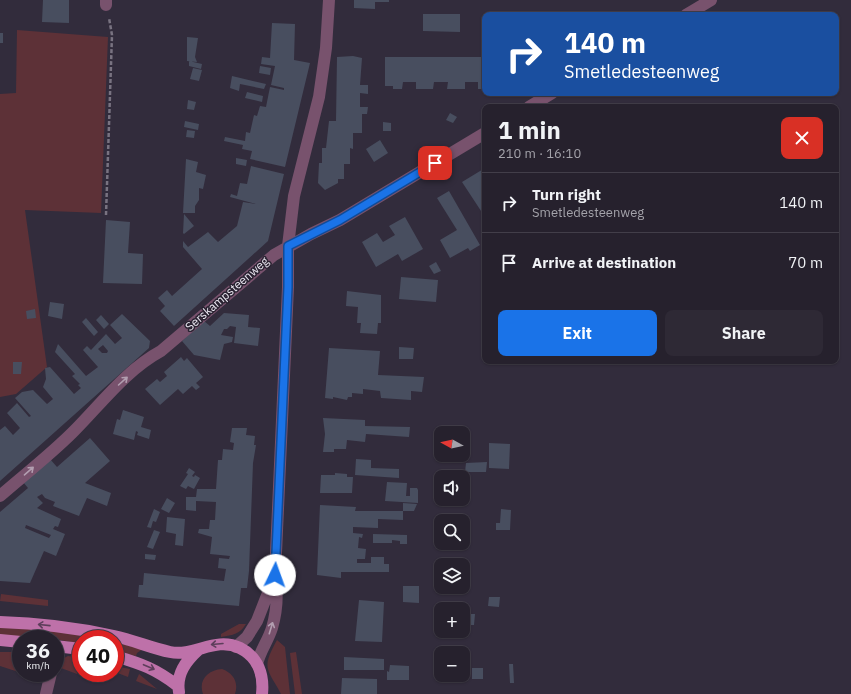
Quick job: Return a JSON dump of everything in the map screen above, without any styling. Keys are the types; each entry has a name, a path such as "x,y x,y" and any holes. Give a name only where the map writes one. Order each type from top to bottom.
{"main road":[{"path":"0,622 41,625 87,631 114,636 170,652 198,650"},
{"path":"0,640 12,641"},
{"path":"179,690 180,672 188,660 198,650 208,645 220,643 236,647 250,655 257,664 263,681 262,694"},
{"path":"124,658 137,662 161,673 179,690"}],"street":[{"path":"257,664 272,629 278,589 275,575 288,287 288,246 294,196 319,97 326,48 329,0"},
{"path":"691,12 711,0"},
{"path":"534,104 547,96"},
{"name":"Serskampsteenweg","path":"0,496 73,432 108,395 149,358 161,351 274,255 288,246 340,220 482,135"},
{"path":"236,647 247,637 257,621 275,575"},
{"path":"46,694 49,682"}],"path":[{"path":"106,2 112,35 106,215"}],"shaded area":[{"path":"17,30 108,37 101,213 25,210 47,367 16,394 0,397 0,94 16,93"},
{"path":"1,594 48,600 48,606 0,601"},
{"path":"239,624 246,624 236,634 221,637 221,634"},
{"path":"0,626 48,630 12,630 12,637 0,636"},
{"path":"64,633 72,634 72,642 64,641"},
{"path":"277,640 285,647 290,694 281,694 269,673 269,657"},
{"path":"124,644 143,649 137,653 136,656 124,653"},
{"path":"0,652 12,652 12,670 0,666"},
{"path":"296,652 302,694 295,694 290,653"},
{"path":"68,656 72,657 72,672 64,669 64,658"},
{"path":"124,668 130,669 128,677 124,675"},
{"path":"222,669 234,678 236,682 235,694 203,694 202,684 205,677 212,671"},
{"path":"139,674 157,689 136,681"}],"building":[{"path":"43,0 69,0 69,23 42,22"},
{"path":"354,0 389,0 389,2 375,2 375,9 354,8"},
{"path":"423,14 460,14 460,32 423,31"},
{"path":"272,23 295,24 294,60 310,63 285,167 250,159 252,151 242,149 243,145 224,141 225,137 245,141 246,132 250,133 254,115 257,116 260,106 266,107 270,87 284,90 284,88 271,85 275,66 261,64 262,57 270,58"},
{"path":"0,33 3,33 3,43 0,43"},
{"path":"187,37 198,38 195,57 197,62 187,61"},
{"path":"353,56 362,58 360,85 368,85 368,94 360,93 360,107 368,107 367,114 362,114 362,133 353,133 353,149 350,148 350,164 344,164 344,179 338,179 338,183 325,190 318,183 319,163 322,163 322,148 326,148 329,121 336,121 337,57"},
{"path":"385,57 482,57 482,89 478,89 478,82 465,82 465,89 447,89 448,82 434,82 433,89 416,89 416,82 403,82 402,89 393,89 393,86 385,86"},
{"path":"189,61 202,64 201,69 189,66"},
{"path":"260,66 271,68 270,75 259,73"},
{"path":"193,68 202,70 199,81 190,79"},
{"path":"232,76 266,84 264,89 240,84 239,91 230,88"},
{"path":"247,92 263,96 262,102 245,98"},
{"path":"188,100 196,102 194,110 187,109"},
{"path":"450,113 457,117 453,123 446,120"},
{"path":"185,121 199,124 198,130 184,127"},
{"path":"383,122 391,123 391,131 383,131"},
{"path":"187,130 195,131 194,138 186,137"},
{"path":"380,140 388,153 374,162 366,149"},
{"path":"236,158 247,160 246,166 236,164"},
{"path":"186,159 198,162 196,172 206,175 203,189 199,188 199,200 195,206 195,213 183,213"},
{"path":"251,166 284,174 268,241 174,326 160,311 165,306 158,298 167,290 172,296 202,269 183,247 183,241 188,247 208,232 218,242 237,226 243,202 256,204 230,197 231,194 237,196 240,183 247,184"},
{"path":"482,170 482,212 462,182"},
{"path":"449,191 480,245 470,251 468,248 450,258 440,240 457,230 437,198"},
{"path":"184,214 194,226 184,234 183,233"},
{"path":"405,217 423,249 402,261 398,254 376,267 362,242 377,233 383,242 395,235 389,226"},
{"path":"106,220 130,222 128,253 143,254 142,284 103,283"},
{"path":"436,262 441,271 434,274 429,266"},
{"path":"401,277 438,280 436,302 399,299"},
{"path":"347,291 381,295 381,323 378,323 377,334 360,333 361,323 357,323 358,307 346,306"},
{"path":"50,302 64,304 62,319 48,316"},
{"path":"35,309 36,318 27,319 26,311"},
{"path":"224,313 249,315 248,327 260,328 258,346 234,343 236,327 230,326 227,329 224,329 221,335 233,337 232,342 224,344 220,360 194,355 182,341 204,321 210,326"},
{"path":"122,314 150,341 149,348 0,481 0,430 5,426 13,435 20,428 7,413 17,403 29,417 31,416 15,398 22,392 33,390 47,404 53,399 43,387 46,379 45,368 50,367 74,394 81,388 78,385 80,384 72,376 75,374 55,352 58,344 86,376 98,367 83,350 87,346 91,350 106,334 115,344 122,338 110,325","holes":["103,345 108,351 107,353 102,353 98,349"]},
{"path":"101,315 109,324 104,329 96,320"},
{"path":"86,318 98,332 94,336 82,322"},
{"path":"399,347 414,348 413,359 399,359"},
{"path":"329,348 380,351 378,375 424,377 422,392 411,391 411,400 381,398 380,391 363,389 363,394 352,393 352,397 348,397 347,400 333,397 333,399 325,398"},
{"path":"181,357 184,361 187,358 203,377 196,383 200,387 196,390 192,386 183,394 178,389 160,405 145,389 157,379 160,382 167,376 164,372"},
{"path":"13,362 22,362 21,374 13,374"},
{"path":"123,410 144,417 141,427 151,430 149,439 137,435 138,432 136,431 134,440 113,434 117,419 120,420"},
{"path":"323,418 365,420 365,426 410,427 409,437 366,434 365,442 347,440 346,449 334,449 334,452 323,452 325,434"},
{"path":"232,428 247,428 246,435 255,436 254,445 256,445 253,463 249,571 247,588 241,588 239,606 138,597 139,585 143,585 144,573 224,581 226,569 218,568 219,558 229,559 230,556 210,554 212,537 198,533 199,529 209,529 210,520 215,520 216,502 196,501 196,511 186,510 186,497 196,497 197,489 216,489 218,460 222,460 223,449 233,450 234,443 230,442"},
{"path":"90,438 110,461 85,483 111,493 107,506 87,498 79,516 53,506 55,502 45,498 42,494 37,497 43,503 37,508 61,519 58,527 55,526 53,529 65,534 56,556 44,551 30,583 0,581 0,512 28,488 23,482 50,459 57,467","holes":["26,525 51,535 49,538 25,528"]},
{"path":"489,443 510,444 509,469 489,468"},
{"path":"356,459 371,460 371,468 399,469 399,478 355,475"},
{"path":"487,462 486,472 470,472 470,470 465,470 466,463"},
{"path":"189,468 195,472 192,476 194,477 195,475 200,478 194,489 188,486 186,489 180,486 188,474 186,473"},
{"path":"335,473 347,474 347,477 353,477 352,493 320,493 321,475 335,475"},
{"path":"387,482 407,483 406,496 410,496 410,488 417,488 418,503 385,501"},
{"path":"167,498 175,503 169,513 161,509"},
{"path":"403,503 417,504 414,511 403,511"},
{"path":"320,505 356,507 355,511 403,511 403,520 378,519 378,528 353,527 353,533 363,534 362,538 359,537 358,548 366,549 365,559 357,559 357,563 371,563 371,557 384,557 384,564 389,564 389,572 341,572 341,578 317,575"},
{"path":"154,509 160,512 156,522 153,521 151,528 147,527"},
{"path":"501,509 511,510 510,530 496,530 496,523 500,523"},
{"path":"167,517 185,519 183,546 175,545 176,534 166,532"},
{"path":"154,530 160,532 153,549 147,547"},
{"path":"373,534 407,535 407,544 400,544 400,541 392,540 392,543 373,543"},
{"path":"145,554 156,555 155,560 145,559"},
{"path":"403,586 419,586 419,603 403,602"},
{"path":"489,597 500,597 499,607 488,606"},
{"path":"359,600 384,602 382,642 355,641"},
{"path":"470,614 475,614 474,625 470,625"},
{"path":"344,657 384,659 384,670 344,670"},
{"path":"509,664 513,664 514,683 510,683"},
{"path":"390,665 409,666 409,680 387,680 387,671 389,672"},
{"path":"472,668 483,668 483,679 472,679"},
{"path":"342,678 377,679 377,694 341,694"}],"route":[{"path":"275,575 288,287 288,246 340,220 435,163"}]}
